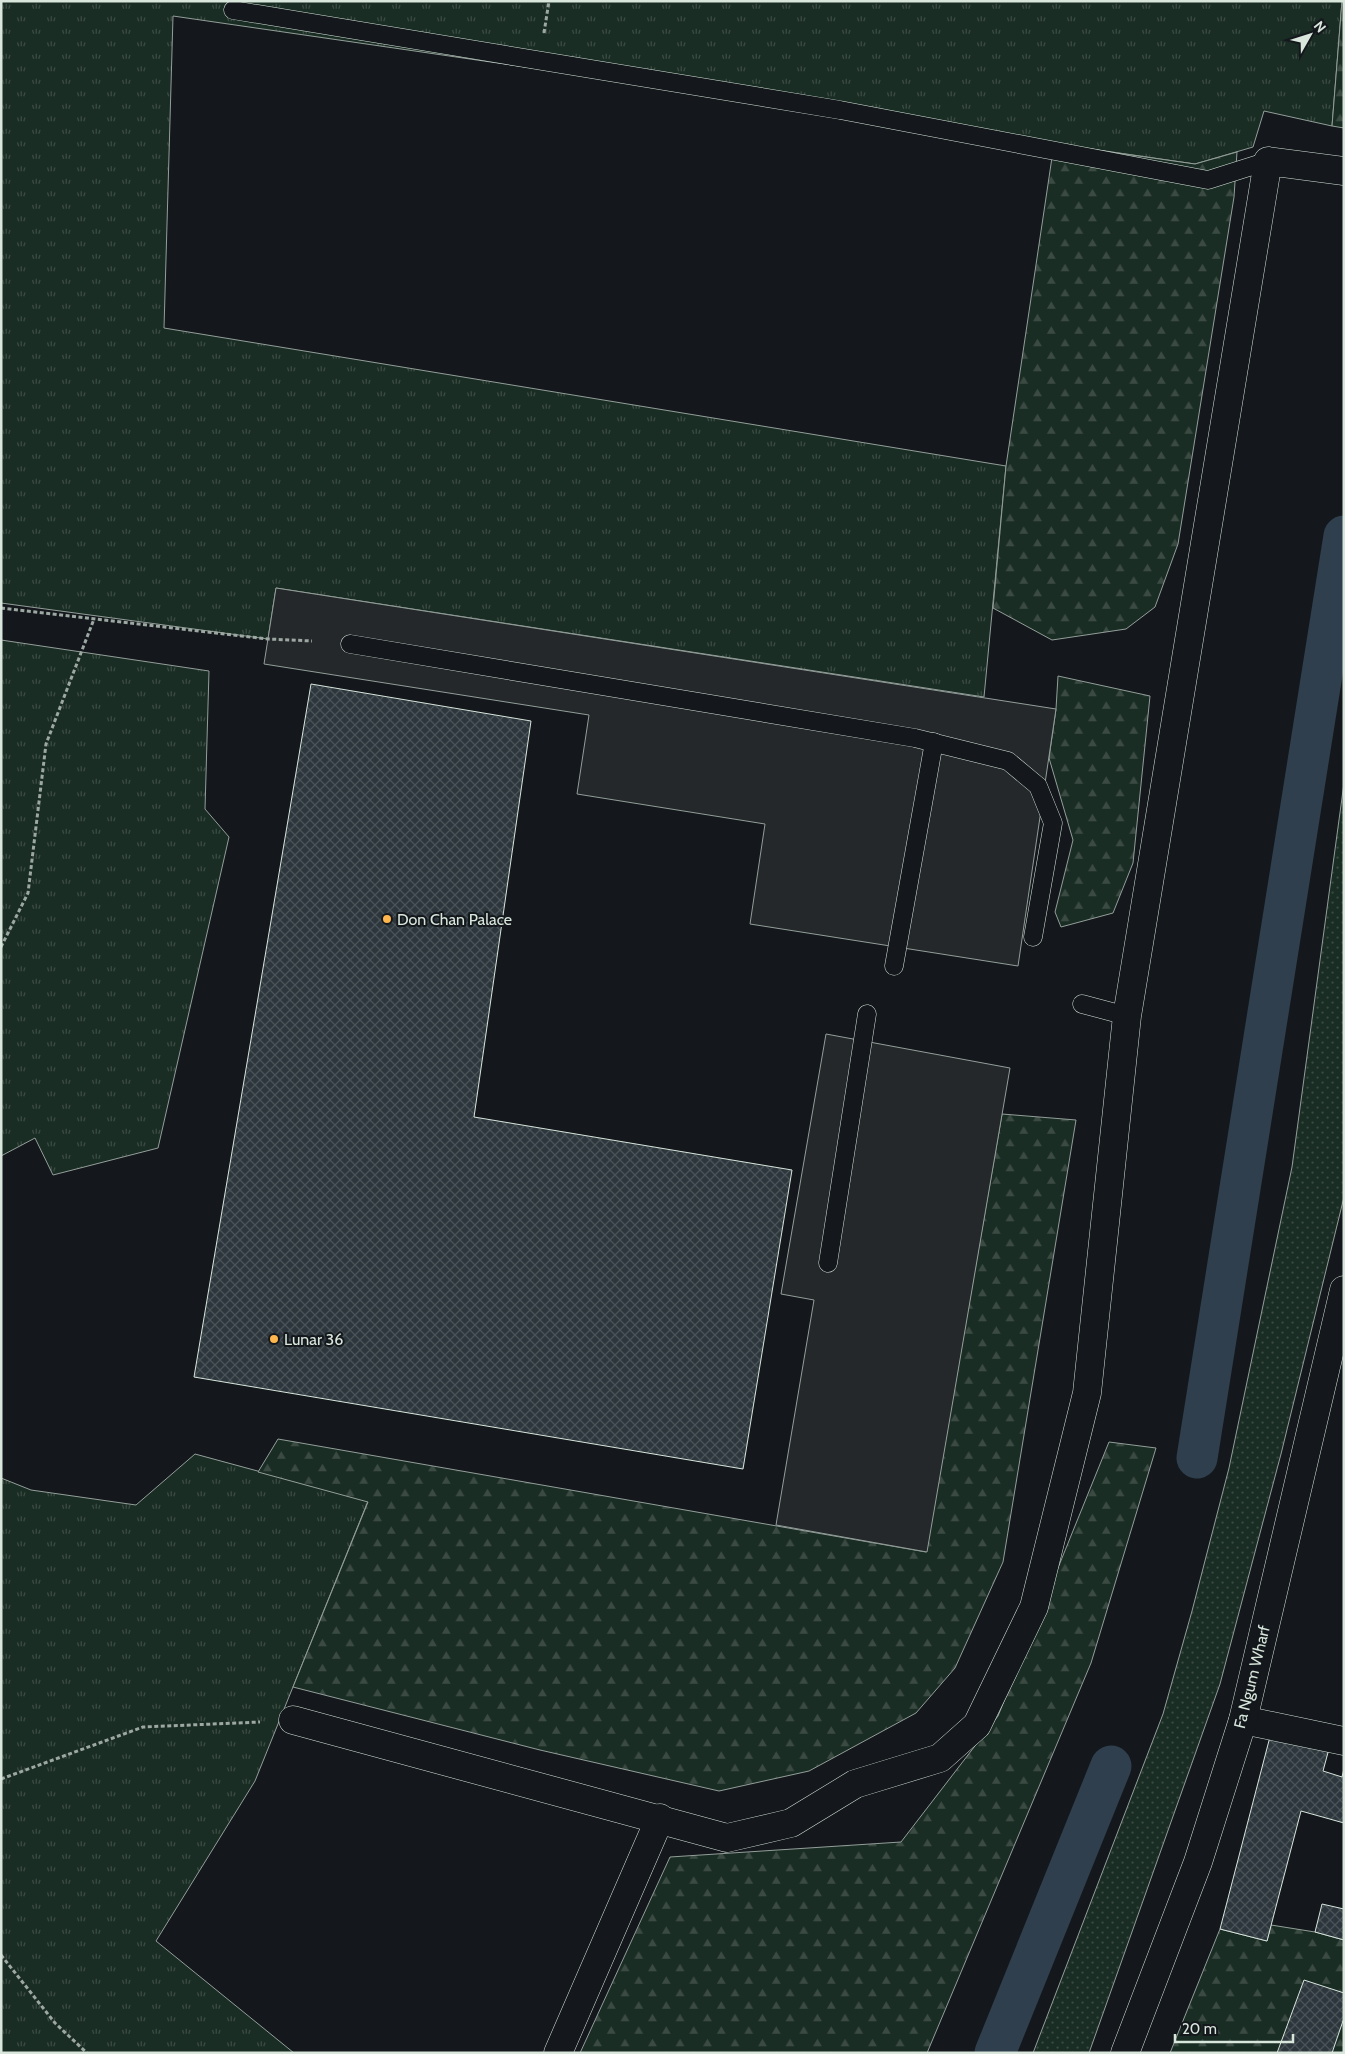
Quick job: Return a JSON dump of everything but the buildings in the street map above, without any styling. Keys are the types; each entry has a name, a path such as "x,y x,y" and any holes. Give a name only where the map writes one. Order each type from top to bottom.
{"street":[{"path":"293,1720 660,1818 727,1838 791,1823 855,1784 940,1758 977,1725 1034,1607 1087,1393 1127,1016 1268,161 1344,171"},
{"name":"Fa Ngum Wharf","path":"1125,2053 1198,1862 1242,1720 1344,1290"},
{"path":"1242,1720 1344,1741"},
{"path":"558,2053 660,1818"}],"lane":[{"path":"233,10 840,110 1208,180 1268,161"},
{"path":"350,644 934,742 1008,760 1038,786 1053,823 1033,937"},
{"path":"894,966 934,742"},
{"path":"1082,1004 1127,1016"},
{"path":"828,1263 867,1014"}],"path":[{"path":"1,608 268,639 312,641"},
{"path":"1,947 28,893 46,744 94,619"},
{"path":"1,1778 143,1727 293,1720"},
{"path":"1,1955 55,2023 87,2053"}],"green space":[{"path":"1,1 1342,1 1332,126 1264,111 1253,147 1195,164 173,16 164,328 1006,466 984,697 276,588 268,639 1,603"},
{"path":"1342,1 1344,1 1344,128 1332,126"},
{"path":"1054,144 1195,164 1237,152 1234,197 1178,544 1155,607 1126,629 1052,640 993,608 1006,466"},
{"path":"1,640 209,671 205,809 229,837 158,1148 53,1175 35,1138 1,1156"},
{"path":"1058,676 1150,696 1133,863 1113,913 1061,927 1055,912 1073,840 1049,758 1056,709"},
{"path":"1344,783 1344,1197 1281,1454 1220,1684 1089,2053 1033,2053 1163,1714 1229,1468 1292,1167"},
{"path":"1002,1114 1076,1120 1003,1562 955,1668 916,1713 809,1771 719,1791 540,1750 293,1687 368,1502 258,1472 278,1439 926,1552"},
{"path":"1109,1442 1156,1448 1091,1663 927,2053 580,2053 670,1857 901,1842 998,1716"},
{"path":"195,1454 368,1501 255,1781 156,1941 294,2053 1,2053 1,1478 31,1490 136,1505"},
{"path":"1271,1925 1315,1932 1344,1940 1344,2053 1170,2053 1220,1929 1267,1941"}],"shaded area":[{"path":"276,588 1056,709 1018,966 750,924 765,824 577,794 589,715 264,664"},
{"path":"826,1034 1010,1068 927,1552 776,1525 814,1300 781,1294"}],"waterway":[{"path":"1197,1458 1344,536"},
{"path":"995,2053 1111,1766"}],"place":[{"name":"Don Chan Palace","path":"387,919"},
{"name":"Lunar 36","path":"274,1339"}]}
